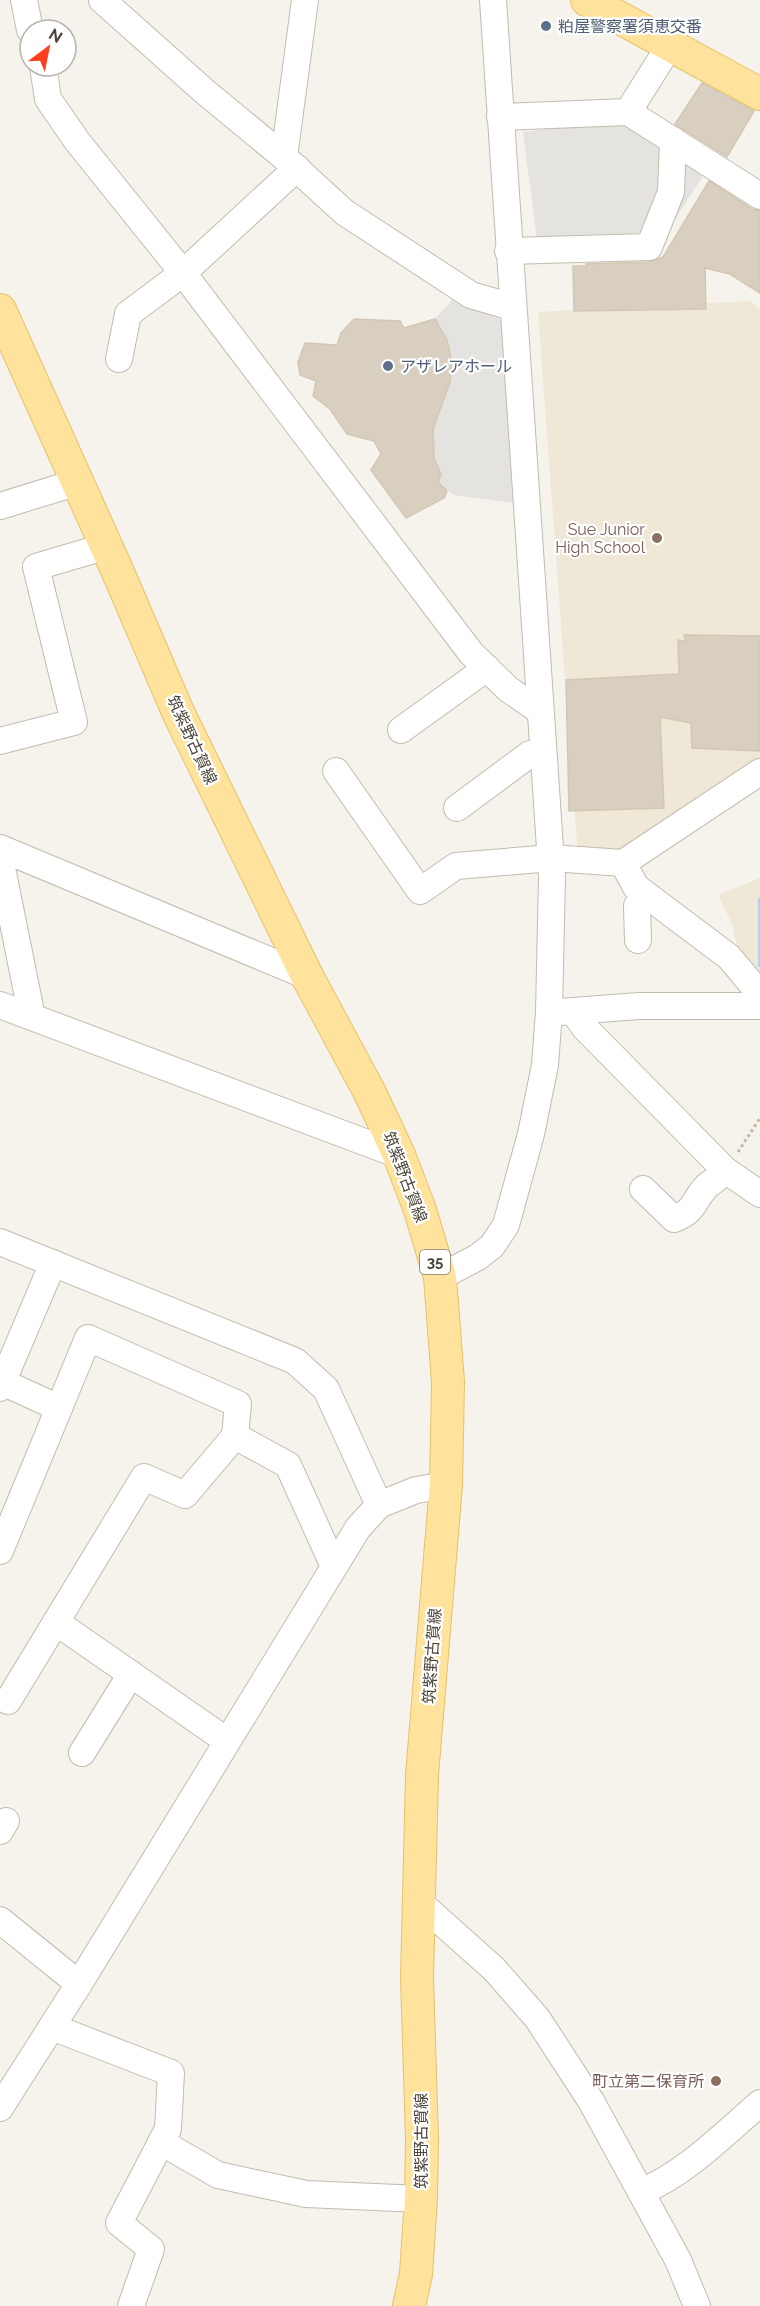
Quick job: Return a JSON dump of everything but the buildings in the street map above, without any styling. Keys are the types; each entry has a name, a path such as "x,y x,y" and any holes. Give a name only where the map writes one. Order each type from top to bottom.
{"main road":[{"path":"587,0 760,94"},
{"name":"筑紫野古賀線","path":"0,310 107,546 178,712 307,976 370,1093 399,1155 420,1210 440,1277 448,1372 446,1485 422,1775 417,1978 422,2138 421,2199 416,2274 409,2306"}],"street":[{"path":"24,0 28,18"},
{"path":"102,0 344,212 471,295 512,307"},
{"path":"119,359 128,314 183,273 290,163 305,0"},
{"path":"440,1277 478,1257 492,1246 506,1225 531,1134 545,1065 562,1012 508,251 493,0"},
{"path":"628,112 670,45"},
{"path":"45,78 48,99 77,141 183,273 471,652 508,689 540,711"},
{"path":"500,117 628,112 760,196"},
{"path":"508,251 650,247 670,192 673,140"},
{"path":"0,506 78,482"},
{"path":"0,741 74,722 36,567 107,546"},
{"path":"401,730 487,668"},
{"path":"457,808 530,754 543,752"},
{"path":"336,771 420,891 456,866 551,858 623,863 760,772"},
{"path":"0,848 307,976"},
{"path":"0,858 32,1017"},
{"path":"623,863 636,887 729,957 760,994"},
{"path":"638,940 637,906 645,895"},
{"path":"0,1005 399,1155"},
{"path":"562,1012 639,1006 760,1006"},
{"path":"562,1012 585,1028 725,1170 760,1194"},
{"path":"643,1189 674,1219 687,1214 708,1185 717,1181 725,1170"},
{"path":"0,1242 295,1361 326,1389 379,1505"},
{"path":"53,1263 1,1384 59,1408"},
{"path":"0,1551 88,1338 238,1404 235,1436 185,1495 144,1478 3,1704"},
{"path":"235,1436 288,1465 331,1560"},
{"path":"0,2108 79,1984 358,1528 379,1505 416,1490 446,1485"},
{"path":"56,1622 227,1741"},
{"path":"82,1753 131,1674"},
{"path":"419,1902 494,1969 537,2018 591,2101 678,2260 697,2306"},
{"path":"0,1920 79,1984"},
{"path":"52,2027 171,2073 168,2129 119,2223 152,2249 131,2306"},
{"path":"640,2192 660,2184 706,2151 760,2103"},
{"path":"161,2142 218,2175 306,2194 421,2199"}],"path":[{"path":"725,1170 760,1118"}],"shaded area":[{"path":"604,122 624,125 704,174 659,245 539,255 523,132"},
{"path":"460,296 506,323 513,503 454,495 438,482 441,474 434,458 433,429 450,382 452,363 447,340 435,319 453,299"},
{"name":"Sue Junior High School","path":"750,301 760,309 760,764 621,850 578,856 538,312"},
{"path":"760,878 760,985 740,962 732,924 718,895"}],"water":[{"path":"758,898 760,898 760,967 758,967"}],"place":[{"name":"粕屋警察署須恵交番","path":"546,26"},
{"name":"アザレアホール","path":"388,366"},
{"name":"Sue Junior High School","path":"657,538"},
{"name":"町立第二保育所","path":"716,2081"}]}
